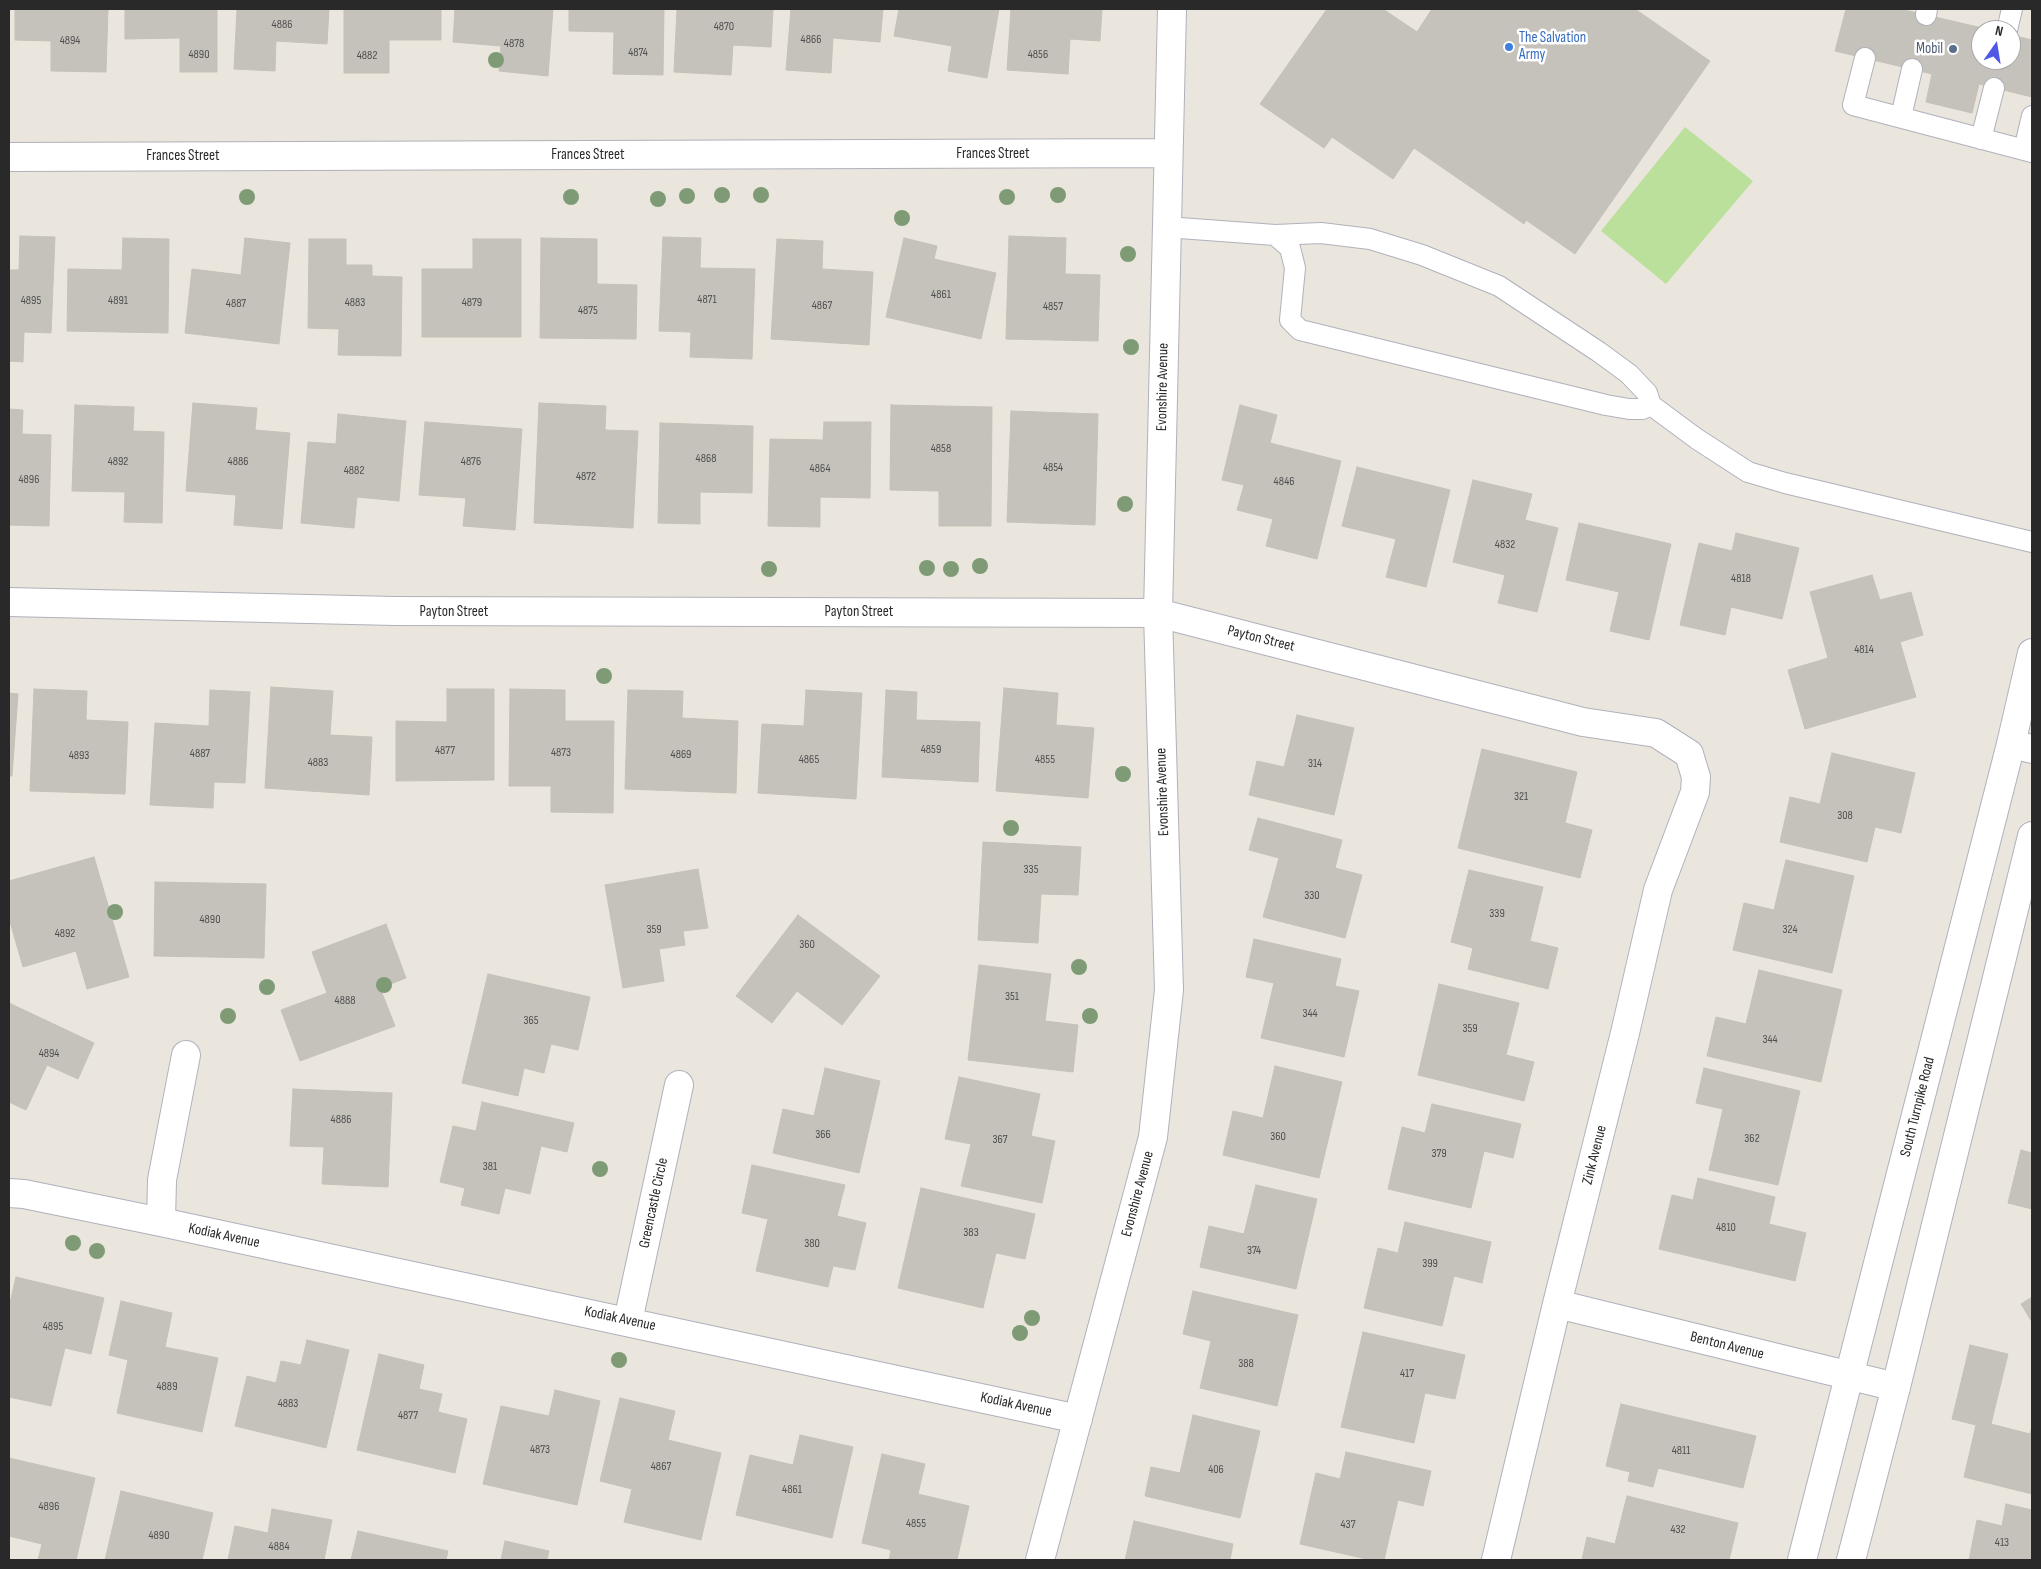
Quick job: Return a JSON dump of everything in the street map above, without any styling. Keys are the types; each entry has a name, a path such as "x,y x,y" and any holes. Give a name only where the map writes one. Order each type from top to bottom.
{"street":[{"name":"Evonshire Avenue","path":"1040,1560 1153,1137 1169,990 1158,613 1172,9"},
{"name":"Frances Street","path":"9,157 1168,153"},
{"name":"Payton Street","path":"9,602 395,612 1158,613 1583,722 1656,733 1689,754"},
{"name":"South Turnpike Road","path":"1802,1560 1849,1376 2022,746 2032,653"},
{"name":"Zink Avenue","path":"1496,1560 1557,1304 1625,1033 1658,890 1696,792 1696,778 1689,754"},
{"path":"1851,1560 1896,1387 2032,836"},
{"path":"161,1222 162,1180 186,1055"},
{"name":"Greencastle Circle","path":"628,1321 679,1085"},
{"name":"Kodiak Avenue","path":"9,1193 24,1194 161,1222 1078,1419"},
{"name":"Benton Avenue","path":"1557,1304 1896,1387"}],"lane":[{"path":"1864,58 1853,105 2028,151 2032,116"},
{"path":"1901,118 1912,69"},
{"path":"1981,138 1994,88"},
{"path":"1166,227 1275,235 1321,232 1370,239 1422,255 1499,286 1599,352 1629,374 1647,393 1651,406 1748,472 1785,484 2032,542"},
{"path":"1275,235 1290,248 1295,268 1290,320 1300,330 1606,405 1629,409 1642,409 1651,406"}],"green space":[{"path":"1685,127 1753,181 1666,284 1601,231"}],"building":[{"path":"15,9 108,9 106,72 51,71 51,41 15,40"},
{"path":"125,9 217,9 217,72 180,72 180,38 125,39"},
{"path":"237,9 329,9 327,44 276,41 275,71 234,69"},
{"path":"344,9 441,9 441,40 389,40 389,73 344,73"},
{"path":"455,9 553,9 548,76 499,71 501,46 453,42"},
{"path":"569,9 664,9 663,75 613,74 614,32 569,31"},
{"path":"677,9 773,9 771,47 733,45 731,75 674,72"},
{"path":"791,9 883,9 880,42 833,38 831,73 786,70"},
{"path":"899,9 999,9 987,78 948,71 952,46 894,36"},
{"path":"1011,9 1102,9 1100,41 1070,39 1068,74 1007,70"},
{"path":"1327,9 1383,9 1417,32 1432,9 1635,9 1710,61 1575,254 1526,220 1524,224 1414,148 1393,179 1332,137 1324,148 1260,104"},
{"path":"1846,9 1900,9 1971,25 1971,70 2021,70 2021,37 2032,40 2032,97 1979,84 1972,113 1926,102 1932,74 1835,51"},
{"path":"20,236 55,237 51,333 24,332 23,362 9,361 9,270 19,270"},
{"path":"1009,236 1066,238 1065,274 1100,275 1098,341 1006,339"},
{"path":"663,237 701,238 700,268 755,269 752,359 690,357 691,332 659,331"},
{"path":"123,238 169,239 168,333 67,331 68,269 122,270"},
{"path":"245,238 290,243 279,344 185,333 192,269 241,275"},
{"path":"541,238 597,239 597,284 637,285 636,339 540,338"},
{"path":"904,238 937,246 934,259 996,273 981,339 886,317"},
{"path":"309,239 346,239 346,265 372,265 372,276 402,277 401,356 338,355 339,329 308,328"},
{"path":"473,239 521,239 521,337 422,337 422,269 473,269"},
{"path":"777,239 823,241 822,269 873,272 869,345 771,339"},
{"path":"193,403 257,408 255,430 290,433 282,529 234,525 236,495 186,491"},
{"path":"539,403 606,406 605,430 638,431 633,528 534,523"},
{"path":"75,405 134,407 133,431 164,432 162,523 124,522 125,492 72,491"},
{"path":"891,405 992,407 991,526 939,526 939,491 890,490"},
{"path":"1240,405 1277,415 1270,443 1341,461 1317,559 1266,546 1273,519 1237,510 1244,485 1222,480"},
{"path":"9,409 23,410 22,434 51,435 49,526 9,525"},
{"path":"1011,411 1098,414 1095,525 1007,522"},
{"path":"338,414 406,421 399,501 357,497 354,528 301,523 308,442 336,444"},
{"path":"425,422 522,429 515,530 463,526 466,498 419,495"},
{"path":"824,422 871,422 870,498 820,497 820,527 768,526 770,439 823,440"},
{"path":"660,423 753,426 752,493 700,492 700,524 658,523"},
{"path":"1357,467 1450,490 1426,587 1386,577 1396,539 1342,526"},
{"path":"1473,480 1532,494 1525,520 1558,528 1537,612 1498,603 1505,575 1453,562"},
{"path":"1579,523 1671,544 1649,640 1610,631 1619,592 1566,580"},
{"path":"1736,533 1799,548 1782,619 1731,607 1725,635 1680,625 1699,543 1732,551"},
{"path":"1872,575 1880,600 1911,592 1923,635 1900,642 1916,697 1805,729 1788,670 1828,658 1810,592"},
{"path":"271,687 333,691 330,735 372,737 369,795 265,788"},
{"path":"1004,688 1058,693 1056,725 1094,728 1088,798 996,791"},
{"path":"34,689 87,691 86,720 128,722 125,794 30,791"},
{"path":"447,689 494,689 494,780 396,781 396,721 447,722"},
{"path":"510,689 565,690 565,721 614,721 613,813 551,812 551,786 509,786"},
{"path":"210,690 250,692 245,783 214,782 213,808 150,805 155,723 209,726"},
{"path":"628,690 683,691 682,718 738,721 736,793 625,789"},
{"path":"806,690 862,693 856,799 758,793 762,724 804,726"},
{"path":"886,690 917,692 916,720 980,722 978,782 882,777"},
{"path":"9,693 18,694 12,776 9,776"},
{"path":"1297,715 1354,728 1334,815 1249,795 1257,761 1284,767"},
{"path":"1482,749 1577,772 1565,823 1592,830 1580,878 1458,848"},
{"path":"1832,753 1915,773 1901,833 1875,827 1867,862 1780,842 1790,797 1820,804"},
{"path":"1258,818 1342,840 1335,868 1362,875 1345,938 1263,917 1279,858 1249,850"},
{"path":"983,842 1081,847 1078,895 1041,894 1038,943 978,940"},
{"path":"94,857 129,977 87,989 76,951 23,967 9,918 9,881"},
{"path":"1786,860 1854,876 1832,973 1733,950 1744,903 1774,910"},
{"path":"698,869 708,928 683,931 685,945 659,949 664,981 623,988 605,885"},
{"path":"1469,870 1543,887 1530,941 1558,948 1548,989 1468,969 1473,948 1451,942"},
{"path":"155,882 266,884 264,958 154,956"},
{"path":"798,915 880,976 842,1025 797,991 772,1023 736,996"},
{"path":"386,924 406,978 380,988 395,1026 300,1061 281,1010 327,993 312,952"},
{"path":"1254,939 1341,959 1335,986 1359,991 1344,1057 1261,1038 1274,983 1246,977"},
{"path":"979,965 1051,974 1045,1021 1078,1025 1073,1072 968,1060"},
{"path":"1759,970 1842,990 1821,1082 1707,1056 1716,1017 1746,1024"},
{"path":"488,974 590,997 578,1050 551,1044 544,1073 524,1068 518,1096 462,1083"},
{"path":"1439,984 1519,1003 1506,1055 1534,1062 1524,1101 1418,1075"},
{"path":"9,1003 94,1043 78,1079 47,1065 26,1110 9,1102"},
{"path":"1275,1066 1342,1082 1319,1178 1223,1155 1233,1111 1263,1118"},
{"path":"825,1068 880,1081 859,1173 773,1153 783,1109 814,1116"},
{"path":"1704,1068 1800,1091 1778,1185 1709,1170 1723,1109 1696,1103"},
{"path":"959,1077 1040,1094 1031,1136 1055,1141 1042,1203 961,1186 971,1144 945,1139"},
{"path":"293,1089 392,1093 388,1187 322,1184 324,1147 290,1146"},
{"path":"482,1102 574,1123 567,1152 541,1146 530,1194 505,1188 499,1214 461,1205 465,1188 440,1182 453,1126 476,1131"},
{"path":"1432,1104 1521,1124 1513,1158 1484,1151 1471,1208 1388,1189 1402,1127 1425,1133"},
{"path":"2021,1150 2032,1153 2032,1209 2008,1203"},
{"path":"752,1165 845,1185 837,1216 866,1223 855,1270 833,1266 828,1287 756,1271 768,1219 742,1213"},
{"path":"1698,1178 1775,1197 1769,1224 1806,1233 1795,1281 1659,1249 1672,1195 1693,1200"},
{"path":"1256,1185 1317,1199 1296,1289 1200,1267 1209,1226 1244,1234"},
{"path":"921,1188 1035,1214 1025,1259 996,1253 983,1308 898,1288"},
{"path":"1405,1222 1491,1242 1482,1283 1454,1276 1442,1326 1364,1308 1378,1248 1398,1253"},
{"path":"16,1277 104,1298 91,1354 65,1348 51,1406 9,1397 9,1307"},
{"path":"1193,1291 1298,1315 1277,1406 1200,1388 1211,1341 1183,1334"},
{"path":"2032,1297 2032,1322 2021,1304"},
{"path":"121,1301 172,1313 165,1347 218,1358 202,1432 117,1413 128,1360 109,1355"},
{"path":"1363,1332 1465,1355 1455,1399 1425,1393 1414,1443 1341,1427"},
{"path":"307,1340 349,1350 326,1448 235,1426 247,1376 276,1383 281,1361 301,1365"},
{"path":"1970,1345 2008,1354 1991,1424 2030,1434 2032,1427 2032,1494 1964,1477 1976,1425 1952,1419"},
{"path":"379,1354 424,1365 419,1389 442,1394 438,1412 467,1419 455,1473 357,1450"},
{"path":"555,1390 600,1401 577,1505 483,1484 501,1406 549,1416"},
{"path":"620,1398 675,1411 668,1440 721,1453 701,1540 624,1522 632,1489 600,1481"},
{"path":"1621,1404 1756,1436 1743,1488 1658,1468 1653,1487 1628,1481 1630,1472 1606,1466"},
{"path":"1193,1415 1260,1431 1240,1518 1145,1496 1151,1467 1180,1473"},
{"path":"800,1435 853,1447 832,1538 736,1515 750,1455 793,1465"},
{"path":"1346,1452 1431,1471 1423,1506 1398,1500 1384,1560 1371,1560 1300,1544 1316,1473 1340,1479"},
{"path":"882,1454 925,1464 918,1494 969,1506 957,1560 889,1560 891,1550 862,1543"},
{"path":"9,1458 95,1478 76,1560 38,1560 42,1544 9,1536"},
{"path":"121,1491 213,1513 202,1560 105,1560"},
{"path":"1627,1496 1738,1523 1729,1560 1582,1560 1587,1537 1615,1544"},
{"path":"2006,1504 2032,1510 2032,1560 1969,1560 1977,1520 2002,1526"},
{"path":"272,1509 332,1520 324,1560 228,1560 235,1526 268,1533"},
{"path":"1134,1521 1233,1544 1230,1560 1125,1560"},
{"path":"358,1531 448,1551 446,1560 351,1560"},
{"path":"505,1541 549,1551 547,1560 501,1560"}],"place":[{"name":"The Salvation Army","path":"1509,47"},
{"name":"Mobil","path":"1953,49"}]}
